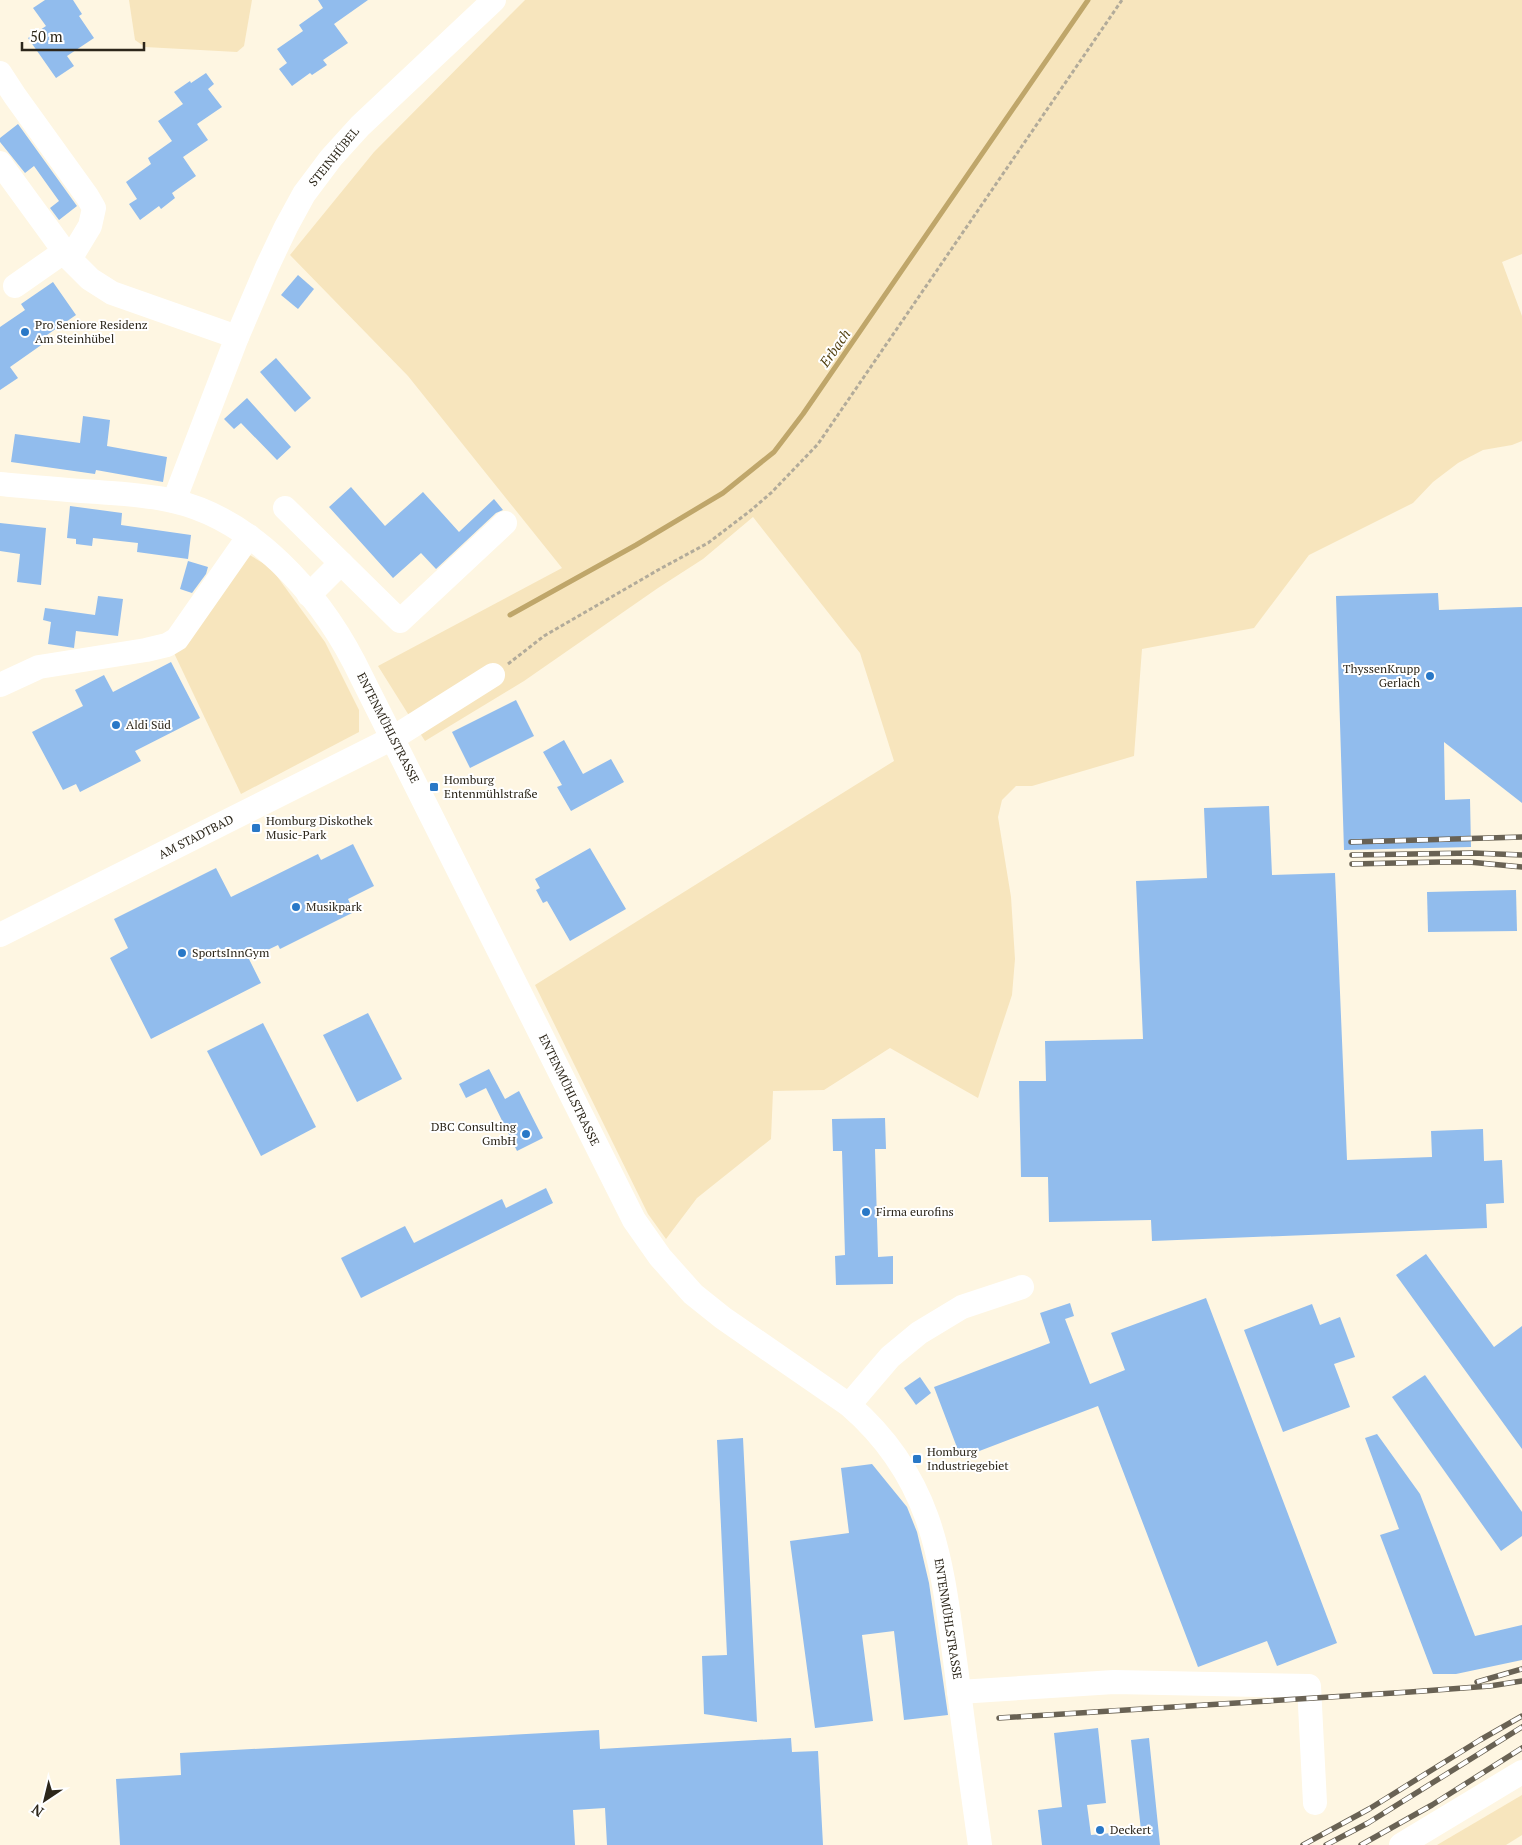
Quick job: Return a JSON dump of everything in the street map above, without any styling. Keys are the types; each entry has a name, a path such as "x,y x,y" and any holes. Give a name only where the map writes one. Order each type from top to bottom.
{"street":[{"name":"STEINHÜBEL","path":"174,501 236,337 286,227 304,194 331,158 360,126 480,4"},
{"path":"0,73 7,101 87,196 94,208 90,226 68,255 15,286"},
{"path":"0,163 68,255 90,279 112,293 236,337"},
{"name":"ENTENMÜHLSTRASSE","path":"0,484 140,496 174,501 225,522 249,536 274,555 325,614 341,638 393,738 634,1220 660,1257 693,1294 723,1318 849,1404 880,1434 899,1459 920,1497 934,1536 944,1582 980,1845"},
{"path":"285,508 400,621 505,523"},
{"path":"0,685 39,667 167,645 177,639 249,536"},
{"path":"309,595 341,563"},
{"name":"AM STADTBAD","path":"0,935 393,738 493,675"},
{"path":"849,1404 890,1357 919,1333 962,1307 1022,1287"},
{"path":"959,1692 1114,1682 1309,1686 1315,1803"},
{"path":"1401,1845 1522,1772"}],"path":[{"path":"493,675 544,636 708,543 765,498 818,444 1122,0"}],"shaded area":[{"path":"129,0 252,0 244,46 237,52 145,47 135,40"},
{"path":"525,0 1522,0 1522,254 1502,262 1522,316 1522,441 1512,445 1483,450 1458,463 1433,482 1413,503 1309,555 1254,628 1142,649 1134,756 1032,786 1016,786 1002,800 998,817 1011,897 1015,959 1012,995 978,1098 890,1048 824,1090 773,1091 771,1139 697,1198 666,1239 648,1214 535,985 894,761 860,653 753,517 703,559 524,681 425,741 378,666 562,568 408,376 290,255 374,152"},
{"path":"248,554 271,568 325,642 359,710 359,732 241,794 174,653"},
{"path":"1522,1795 1522,1835 1506,1845 1437,1845"}],"building":[{"path":"45,0 73,0 82,14 79,16 94,38 67,56 74,66 56,78 28,38 46,26 33,8"},
{"path":"318,0 368,0 334,24 348,43 323,60 327,65 312,75 310,73 292,86 279,69 287,63 277,49 303,31 299,25 323,8"},
{"path":"206,73 214,84 208,89 222,107 197,124 208,140 183,157 196,176 172,193 175,198 161,209 159,206 140,220 129,204 137,199 126,182 151,164 148,158 172,141 158,121 183,104 174,92"},
{"path":"18,124 77,206 59,220 50,208 59,201 34,166 25,173 0,142 0,138"},
{"path":"298,275 314,289 298,309 281,295"},
{"name":"Pro Seniore Residenz Am Steinhübel","path":"53,282 76,315 44,337 47,341 10,367 18,378 0,390 0,327 25,310 21,304"},
{"path":"276,358 311,398 295,412 260,372"},
{"path":"247,398 291,447 277,460 241,423 234,429 224,419"},
{"path":"83,416 110,420 107,446 167,457 163,482 96,470 95,474 11,462 15,434 80,443"},
{"path":"351,487 385,526 423,492 459,532 494,499 503,510 496,513 436,569 421,553 393,578 329,507"},
{"path":"70,506 122,513 121,525 191,535 188,559 137,552 138,543 93,538 92,546 76,544 76,539 67,538"},
{"path":"0,523 46,528 41,585 17,582 20,554 0,551"},
{"path":"188,561 208,567 206,574 192,593 180,589"},
{"name":"ThyssenKrupp Gerlach","path":"1438,593 1439,610 1522,607 1522,803 1444,742 1445,800 1470,799 1471,847 1344,850 1336,596"},
{"path":"98,596 123,599 118,636 76,631 74,648 48,644 51,622 43,620 45,608 95,615"},
{"name":"Aldi Süd","path":"171,662 200,718 135,751 141,761 80,792 76,784 63,790 32,732 83,706 75,690 104,675 113,692"},
{"path":"516,700 534,736 470,768 452,732"},
{"path":"564,740 583,774 611,759 624,782 571,811 557,787 562,785 543,752"},
{"path":"1269,806 1272,875 1335,873 1347,1160 1432,1157 1431,1131 1483,1129 1484,1161 1502,1160 1504,1203 1486,1204 1487,1228 1152,1241 1151,1220 1049,1222 1048,1177 1021,1177 1019,1081 1046,1081 1045,1041 1143,1039 1136,881 1207,878 1204,808"},
{"name":"SportsInnGym","path":"353,844 374,886 348,899 354,912 280,949 278,945 249,959 261,983 151,1039 110,958 128,948 114,919 216,868 231,897 318,854 321,860"},
{"path":"590,848 626,909 570,941 547,901 543,903 536,890 540,888 535,879"},
{"path":"1516,890 1517,931 1428,932 1427,892"},
{"path":"368,1013 402,1079 357,1102 323,1035"},
{"path":"263,1023 316,1127 261,1156 207,1051"},
{"path":"489,1069 505,1099 519,1091 543,1138 517,1151 486,1088 466,1098 459,1084"},
{"path":"885,1118 886,1149 875,1149 878,1257 893,1256 893,1284 836,1285 835,1256 845,1255 842,1151 833,1151 832,1119"},
{"path":"546,1188 553,1203 361,1298 341,1258 405,1226 414,1243 502,1199 506,1208"},
{"path":"1426,1254 1494,1347 1522,1326 1522,1449 1396,1275"},
{"path":"1206,1298 1337,1643 1277,1666 1267,1641 1198,1667 1098,1406 961,1458 934,1387 1050,1343 1040,1313 1070,1303 1074,1316 1065,1319 1090,1384 1125,1370 1111,1333"},
{"path":"1312,1304 1320,1325 1340,1317 1355,1357 1334,1364 1350,1407 1283,1432 1244,1330"},
{"path":"1425,1375 1522,1512 1522,1536 1501,1551 1392,1397"},
{"path":"920,1377 931,1393 916,1405 904,1388"},
{"path":"1377,1434 1420,1494 1475,1636 1522,1625 1522,1660 1456,1674 1433,1674 1380,1535 1399,1529 1365,1438"},
{"path":"743,1438 757,1722 704,1714 702,1656 727,1655 717,1440"},
{"path":"872,1464 907,1507 917,1532 929,1583 948,1715 904,1720 894,1631 862,1635 873,1721 815,1728 790,1541 849,1533 841,1468"},
{"path":"1098,1728 1106,1803 1087,1805 1091,1835 1141,1830 1131,1740 1149,1738 1160,1845 1042,1845 1038,1810 1062,1807 1054,1733"},
{"path":"599,1730 600,1749 791,1738 792,1752 818,1751 823,1845 607,1845 605,1808 573,1810 575,1845 120,1845 116,1779 181,1775 180,1753"}],"waterway":[{"name":"Erbach","path":"510,615 636,545 723,493 774,452 803,414 1088,0"}],"railway":[{"path":"1351,842 1522,837"},
{"path":"1352,855 1473,853 1522,855"},
{"path":"1352,864 1469,862 1522,867"},
{"path":"1477,1682 1522,1669"},
{"path":"999,1718 1410,1692 1490,1686 1522,1681"},
{"path":"1303,1845 1369,1809 1522,1716"},
{"path":"1326,1845 1368,1823 1522,1727"},
{"path":"1361,1845 1432,1805 1522,1748"}],"place":[{"name":"Pro Seniore Residenz Am Steinhübel","path":"25,332"},
{"name":"ThyssenKrupp Gerlach","path":"1430,676"},
{"name":"Aldi Süd","path":"116,725"},
{"name":"Homburg Entenmühlstraße","path":"434,787"},
{"name":"Homburg Diskothek Music-Park","path":"256,828"},
{"name":"Musikpark","path":"296,907"},
{"name":"SportsInnGym","path":"182,953"},
{"name":"DBC Consulting GmbH","path":"526,1134"},
{"name":"Firma eurofins","path":"866,1212"},
{"name":"Homburg Industriegebiet","path":"917,1459"},
{"name":"Deckert","path":"1100,1830"}]}
